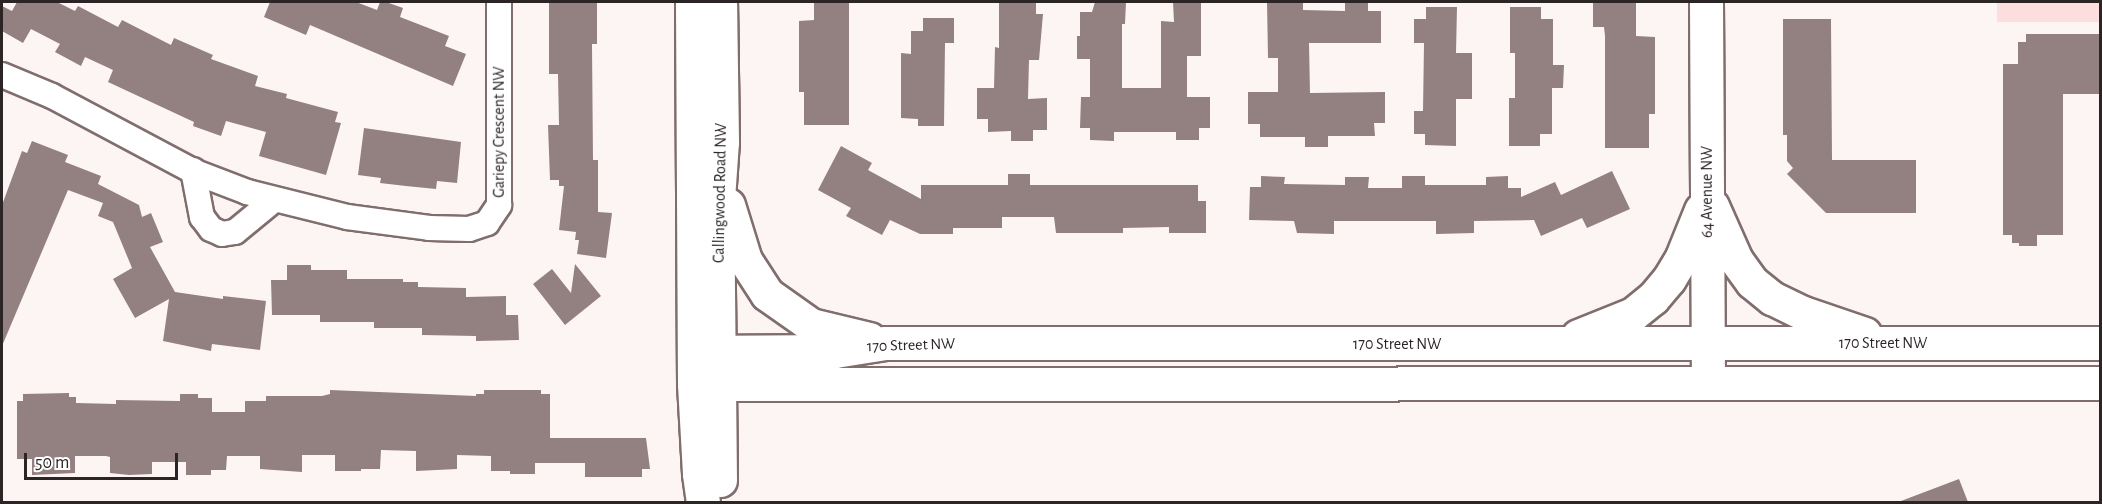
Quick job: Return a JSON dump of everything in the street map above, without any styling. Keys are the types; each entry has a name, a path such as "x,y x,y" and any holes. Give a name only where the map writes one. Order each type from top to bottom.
{"main road":[{"name":"Callingwood Road NW","path":"692,2 707,384"},
{"name":"Callingwood Road NW","path":"707,352 722,142 720,2"},
{"name":"64 Avenue NW","path":"1706,2 1708,383"},
{"path":"722,142 729,212 745,260 767,294 811,325 885,343"},
{"path":"1707,195 1736,260 1752,282 1772,298 1803,313 1889,343"},
{"path":"1556,344 1610,326 1633,314 1653,298 1670,279 1682,257 1707,195"},
{"name":"170 Street NW","path":"707,352 835,351 885,343 2100,343"},
{"path":"707,384 2100,383"},
{"path":"703,502 699,474 707,384"},
{"path":"707,384 721,502"}],"street":[{"name":"Gariepy Crescent NW","path":"2,75 52,96 220,183 274,200 347,218 459,230 487,223 495,215 500,195 499,2"},
{"path":"193,170 202,217 211,229 222,234 235,232 274,200"}],"shaded area":[{"path":"1997,2 2100,2 2100,22 1997,22"}],"building":[{"path":"17,2 57,2 75,11 78,6 118,27 122,20 171,45 174,38 213,55 211,59 258,76 255,86 287,94 286,98 338,112 335,122 341,123 326,175 259,156 266,132 226,121 221,136 193,126 194,122 108,82 113,70 85,57 81,66 55,52 60,44 31,29 23,43 2,31 2,6 12,11"},
{"path":"270,2 356,2 377,10 380,2 386,2 403,8 400,17 449,36 445,46 466,54 453,86 310,25 306,35 264,17"},
{"path":"549,2 597,3 597,44 592,44 593,160 598,160 598,212 612,213 606,258 577,254 579,240 575,240 576,232 559,230 564,186 559,186 559,180 550,180 548,125 559,125 558,74 549,74"},
{"path":"814,2 849,2 849,125 804,125 804,92 799,92 799,21 814,20"},
{"path":"999,2 1036,2 1036,14 1043,14 1039,60 1029,60 1028,99 1047,98 1047,130 1033,130 1033,141 1011,141 1011,131 988,132 988,119 977,119 977,88 994,88 995,47 999,48"},
{"path":"1095,2 1126,2 1125,24 1122,24 1122,88 1161,88 1161,21 1174,22 1173,2 1201,2 1201,56 1187,56 1187,97 1210,97 1210,128 1199,128 1199,140 1176,140 1176,132 1114,132 1114,141 1090,140 1090,128 1080,128 1081,97 1090,97 1090,59 1077,59 1077,36 1080,36 1080,12 1092,12"},
{"path":"1267,2 1303,2 1303,10 1345,11 1345,2 1368,2 1368,11 1381,11 1381,43 1309,43 1310,93 1385,92 1385,123 1374,123 1375,136 1328,136 1328,147 1305,147 1305,137 1260,137 1260,124 1248,124 1248,92 1278,92 1278,58 1268,58"},
{"path":"1593,2 1636,2 1636,36 1655,37 1655,114 1649,114 1649,148 1605,148 1605,36 1604,27 1593,27"},
{"path":"1426,7 1457,7 1456,53 1472,53 1472,99 1456,99 1456,146 1425,145 1425,134 1414,134 1414,111 1423,111 1424,43 1414,43 1414,19 1426,19"},
{"path":"1510,7 1541,7 1541,19 1553,19 1553,65 1564,65 1563,88 1552,88 1552,134 1540,134 1540,146 1509,146 1509,98 1515,98 1515,53 1510,53"},
{"path":"923,18 954,18 954,43 945,43 944,126 918,126 918,119 901,118 901,53 911,54 911,31 923,31"},
{"path":"1783,19 1831,19 1832,160 1916,160 1916,213 1826,213 1787,174 1793,168 1787,161 1787,135 1783,135"},
{"path":"2026,34 2100,34 2100,94 2063,94 2063,235 2037,235 2037,246 2019,246 2019,243 2012,243 2012,235 2003,235 2003,64 2018,64 2018,42 2026,42"},
{"path":"364,128 461,142 457,183 437,181 436,189 380,183 381,178 358,175"},
{"path":"32,141 68,155 65,162 101,176 98,184 139,205 142,217 151,213 163,242 150,247 175,292 223,299 223,296 266,301 260,350 212,344 211,351 163,341 169,299 135,318 113,279 132,268 113,222 98,216 103,203 68,190 2,346 2,205 22,151 27,153"},
{"path":"841,146 872,163 868,170 921,199 921,185 1008,185 1008,174 1030,174 1030,185 1198,185 1198,201 1206,201 1206,233 1169,233 1169,227 1123,228 1123,233 1056,233 1054,217 1002,217 1002,228 953,228 953,234 920,234 890,220 882,235 846,216 851,208 818,190"},
{"path":"1612,171 1630,209 1587,228 1582,218 1541,236 1534,220 1474,221 1474,233 1436,234 1436,221 1334,221 1334,234 1297,233 1294,221 1249,220 1250,187 1261,187 1261,176 1285,177 1284,184 1345,185 1345,177 1369,177 1368,188 1402,188 1402,176 1425,176 1425,185 1486,185 1486,177 1508,176 1508,188 1521,188 1521,197 1555,182 1561,195"},
{"path":"575,264 601,296 565,325 533,284 552,269 571,293"},
{"path":"287,265 311,265 311,270 347,270 347,279 403,279 403,282 418,282 418,287 466,288 466,297 506,296 506,315 518,315 519,340 476,341 476,336 422,335 422,328 374,328 374,322 320,322 320,315 272,315 271,280 287,280"},
{"path":"330,390 476,396 476,394 484,394 484,390 541,390 541,394 550,394 550,438 646,438 650,469 642,469 642,477 585,477 585,463 535,463 535,474 510,474 510,471 491,471 491,456 457,455 457,469 416,471 416,451 381,450 380,469 361,469 361,471 335,471 335,455 302,455 302,472 260,469 260,456 227,456 226,470 211,470 211,475 186,475 186,462 152,462 152,474 129,475 110,473 110,457 75,456 75,473 32,475 32,459 17,459 17,401 23,401 23,394 69,393 69,397 76,397 76,403 116,404 116,400 180,401 180,394 198,394 198,398 212,398 212,412 245,412 245,401 266,401 266,396 322,396 330,394"},
{"path":"1959,479 1968,502 1901,502 1901,501"}]}
